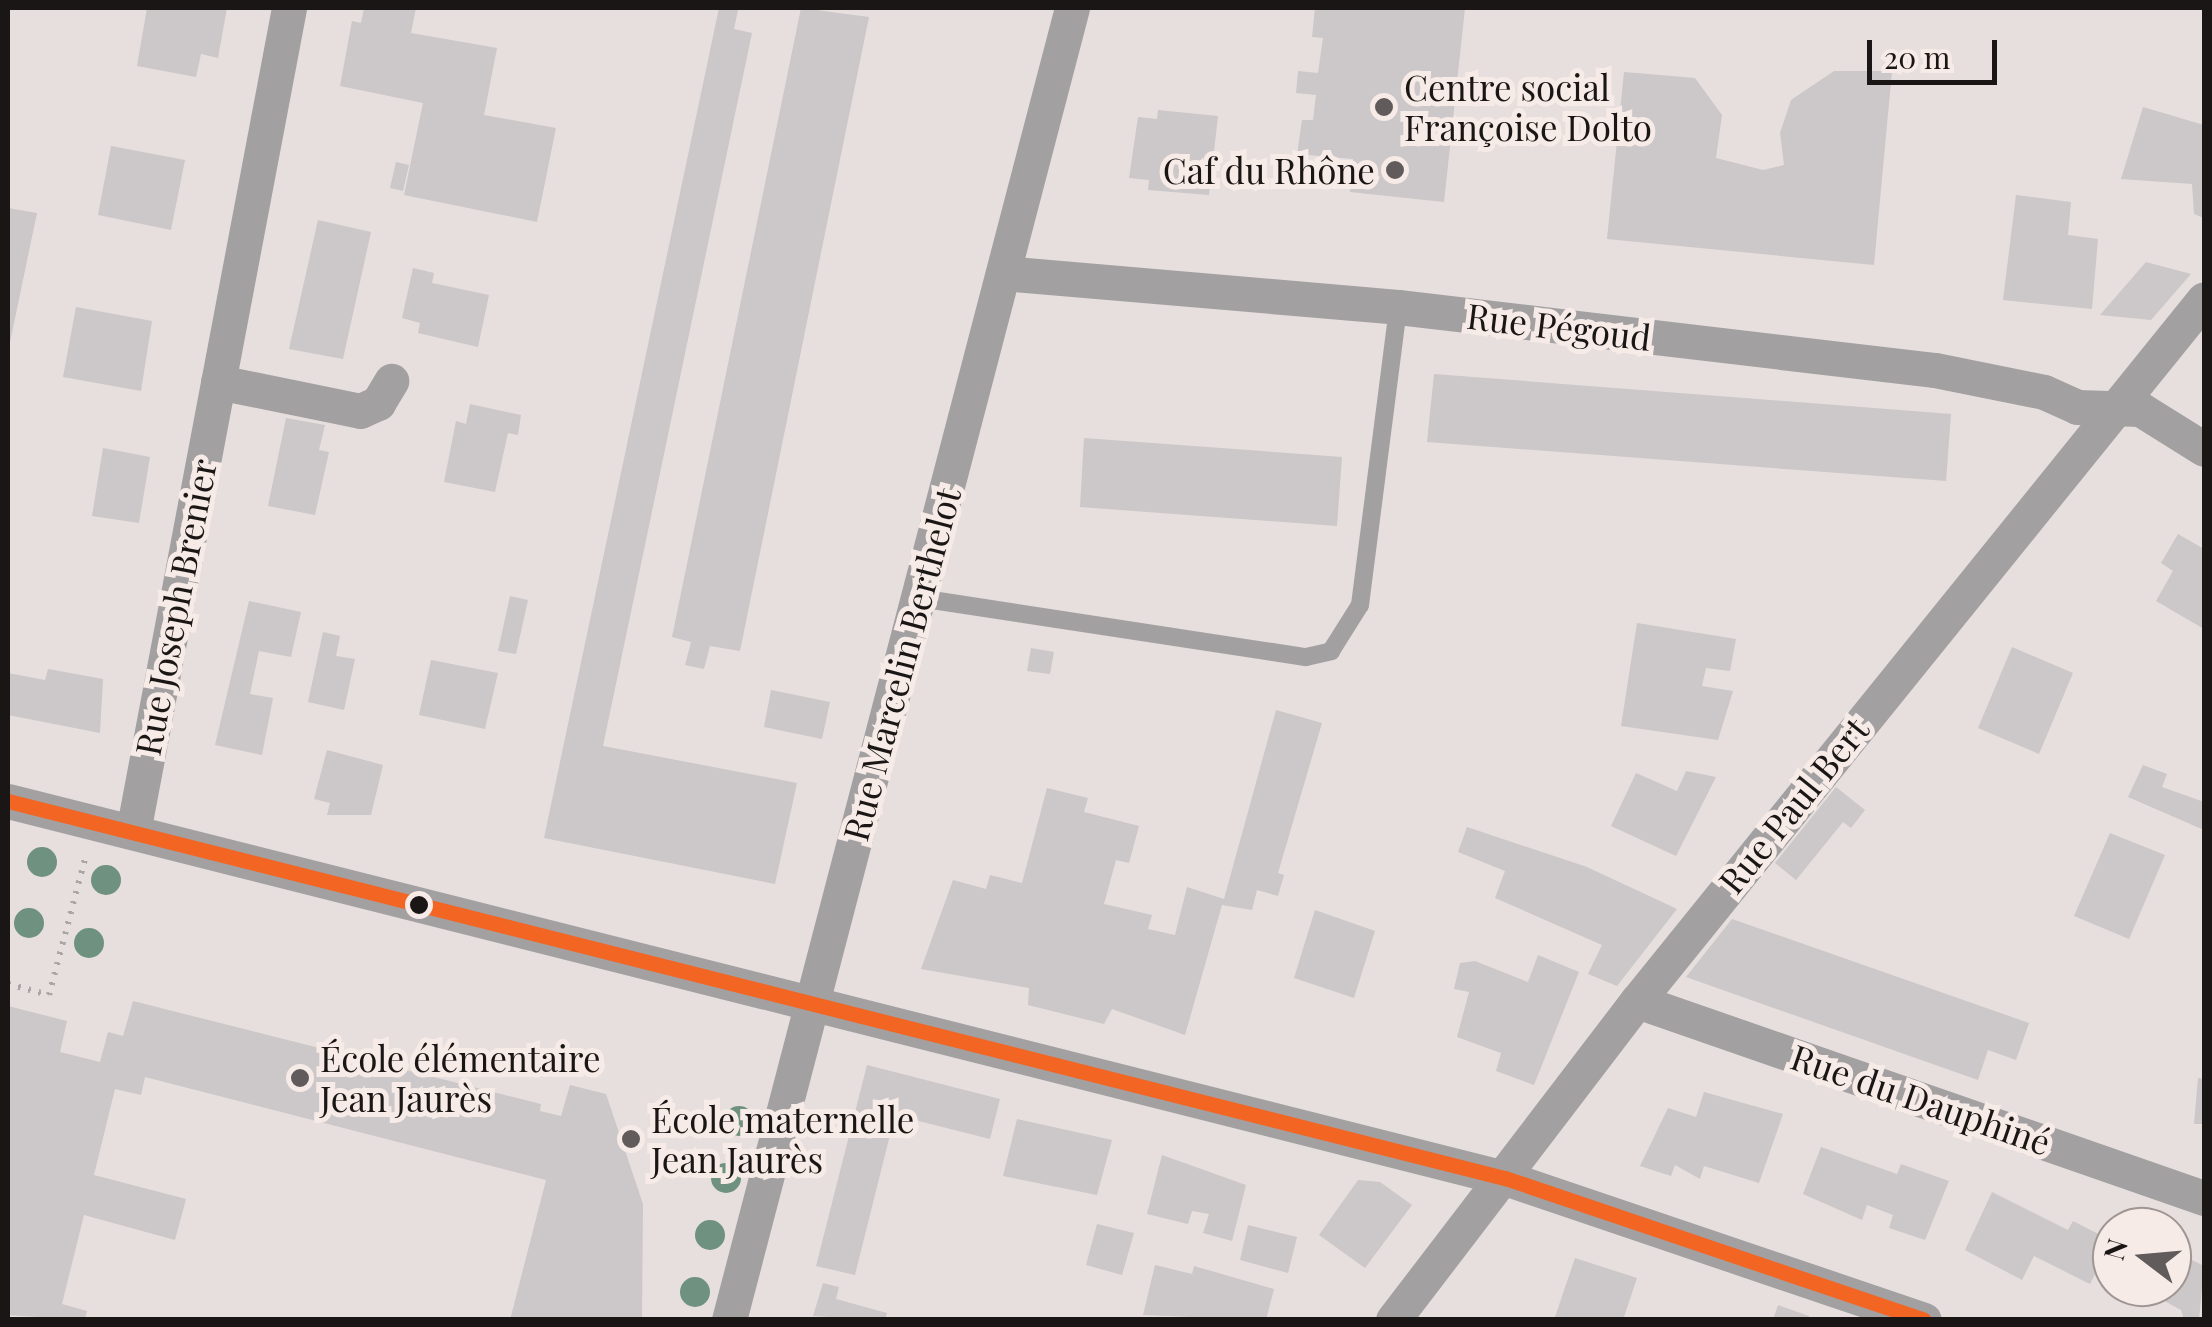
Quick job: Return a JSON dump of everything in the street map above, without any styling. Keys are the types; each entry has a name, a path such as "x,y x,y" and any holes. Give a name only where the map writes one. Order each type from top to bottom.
{"street":[{"name":"Rue Joseph Brenier","path":"134,832 290,8"},
{"name":"Rue Marcelin Berthelot","path":"729,1320 1072,8"},
{"name":"Rue Pégoud","path":"1003,273 1398,307 1936,370 2044,392 2078,407 2140,408 2204,449"},
{"name":"Rue Paul Bert","path":"1394,1320 1637,1001 2110,408 2204,299"},
{"path":"218,382 360,411 378,403 391,381"},
{"path":"8,802 813,998 1504,1178 1924,1320"},
{"name":"Rue du Dauphiné","path":"1637,1001 2204,1198"}],"lane":[{"path":"920,598 1306,657 1332,650 1360,605 1398,307"}],"path":[{"path":"8,984 49,995 94,823"}],"building":[{"path":"147,8 227,8 218,58 201,54 196,77 137,66"},
{"path":"364,8 416,8 411,33 497,48 484,115 556,128 537,222 404,195 423,103 340,86 352,21 361,23"},
{"path":"719,8 738,10 734,29 752,33 603,746 797,783 775,884 544,838"},
{"path":"801,8 869,17 740,651 710,646 704,669 685,665 691,642 672,637"},
{"name":"Centre social Françoise Dolto","path":"1315,8 1465,8 1444,202 1350,192 1353,159 1297,154 1302,120 1313,120 1316,95 1296,93 1298,71 1318,73 1323,38 1312,37"},
{"path":"1834,71 1892,71 1874,265 1607,239 1624,72 1695,78 1722,115 1716,158 1763,170 1784,165 1780,133 1791,100"},
{"path":"2143,107 2204,125 2204,218 2194,214 2192,184 2121,179"},
{"path":"1158,110 1218,116 1209,195 1148,190 1149,180 1129,178 1138,117 1157,119"},
{"path":"111,146 185,160 171,230 98,215"},
{"path":"396,162 409,165 403,191 390,188"},
{"path":"2016,195 2071,202 2068,235 2098,239 2092,309 2003,300"},
{"path":"8,208 37,213 9,347 8,347"},
{"path":"318,220 371,232 343,359 289,349"},
{"path":"2146,262 2191,274 2151,320 2100,315"},
{"path":"413,268 434,273 432,283 489,295 478,347 418,333 420,323 402,318"},
{"path":"76,307 152,321 141,391 63,377"},
{"path":"1434,374 1951,414 1946,481 1427,442"},
{"path":"470,404 521,415 518,435 508,433 495,492 444,482 456,421 466,424"},
{"path":"286,418 325,425 319,450 329,452 315,515 268,506"},
{"path":"1084,438 1342,457 1337,526 1080,507"},
{"path":"103,448 150,457 139,523 92,516"},
{"path":"2178,534 2204,549 2204,629 2156,601 2173,571 2161,563"},
{"path":"510,596 528,600 516,654 498,651"},
{"path":"249,601 301,612 291,657 259,651 250,694 273,698 262,755 215,745"},
{"path":"1637,623 1736,639 1730,671 1706,668 1702,686 1733,691 1718,740 1621,726"},
{"path":"323,632 340,636 336,656 355,659 344,710 308,702"},
{"path":"2012,647 2073,673 2039,754 1978,728"},
{"path":"1031,648 1054,652 1050,674 1027,671"},
{"path":"431,660 498,673 485,729 419,715"},
{"path":"48,669 103,679 100,733 8,715 8,673 45,680"},
{"path":"771,690 830,702 822,739 764,727"},
{"path":"1276,710 1322,723 1278,873 1284,875 1278,896 1257,890 1252,910 1222,905 1185,1035 1112,1009 1104,1024 1028,1005 1029,988 921,969 953,880 986,889 990,875 1022,883 1047,788 1088,798 1084,812 1139,826 1129,863 1116,860 1104,904 1152,915 1148,929 1175,935 1187,887 1224,899"},
{"path":"327,750 383,765 371,815 327,815 330,803 314,799"},
{"path":"2143,765 2167,774 2162,787 2204,802 2204,830 2128,797"},
{"path":"1686,771 1716,777 1676,856 1611,826 1636,773 1677,791"},
{"path":"1836,787 1865,810 1851,828 1843,822 1796,880 1775,863"},
{"path":"1467,827 1587,867 1677,909 1617,986 1588,974 1602,945 1495,898 1505,871 1458,852"},
{"path":"2110,833 2165,855 2129,939 2074,916"},
{"path":"1315,910 1375,931 1354,998 1294,978"},
{"path":"1732,919 2029,1023 2016,1060 1988,1050 1978,1080 1686,977"},
{"path":"1538,955 1579,972 1534,1085 1496,1071 1501,1053 1457,1037 1469,992 1454,989 1460,963 1475,961 1528,982"},
{"path":"133,1001 541,1104 540,1111 561,1116 570,1085 606,1094 643,1204 642,1319 510,1320 546,1180 145,1077 141,1095 115,1089 94,1175 186,1199 175,1240 84,1215 62,1304 87,1311 85,1320 8,1315 8,1006 67,1021 60,1052 100,1062 108,1032 123,1036"},
{"path":"867,1065 1000,1099 990,1139 895,1115 855,1275 816,1266"},
{"path":"2198,1078 2204,1079 2204,1124 2194,1124"},
{"path":"1704,1092 1783,1114 1759,1183 1704,1166 1700,1179 1675,1165 1671,1176 1640,1166 1668,1108 1696,1117"},
{"path":"1017,1119 1112,1140 1097,1195 1003,1176"},
{"path":"1821,1147 1897,1174 1901,1164 1949,1181 1925,1240 1889,1228 1893,1215 1867,1205 1862,1220 1803,1194"},
{"path":"1162,1155 1246,1185 1232,1241 1203,1233 1209,1214 1192,1211 1188,1224 1147,1214"},
{"path":"1358,1180 1380,1182 1412,1205 1365,1268 1319,1235"},
{"path":"1992,1192 2068,1230 2073,1221 2092,1231 2092,1280 2090,1284 2034,1256 2022,1280 1965,1250"},
{"path":"1097,1224 1134,1233 1122,1275 1086,1265"},
{"path":"1248,1225 1297,1237 1288,1273 1240,1260"},
{"path":"1575,1258 1637,1278 1623,1320 1554,1320"},
{"path":"2192,1260 2204,1266 2199,1320 2184,1320 2176,1307 2192,1307"},
{"path":"1155,1265 1192,1274 1194,1266 1274,1289 1266,1320 1143,1315"},
{"path":"823,1283 839,1287 836,1299 887,1313 885,1320 813,1316"},
{"path":"1778,1305 1809,1316 1808,1320 1773,1320"}],"transit line":[{"path":"8,801 1505,1178 1924,1320"}],"place":[{"name":"Centre social Françoise Dolto","path":"1384,107"},
{"name":"Caf du Rhône","path":"1395,170"},
{"name":"École élémentaire Jean Jaurès","path":"300,1078"},
{"name":"École maternelle Jean Jaurès","path":"631,1139"}]}
